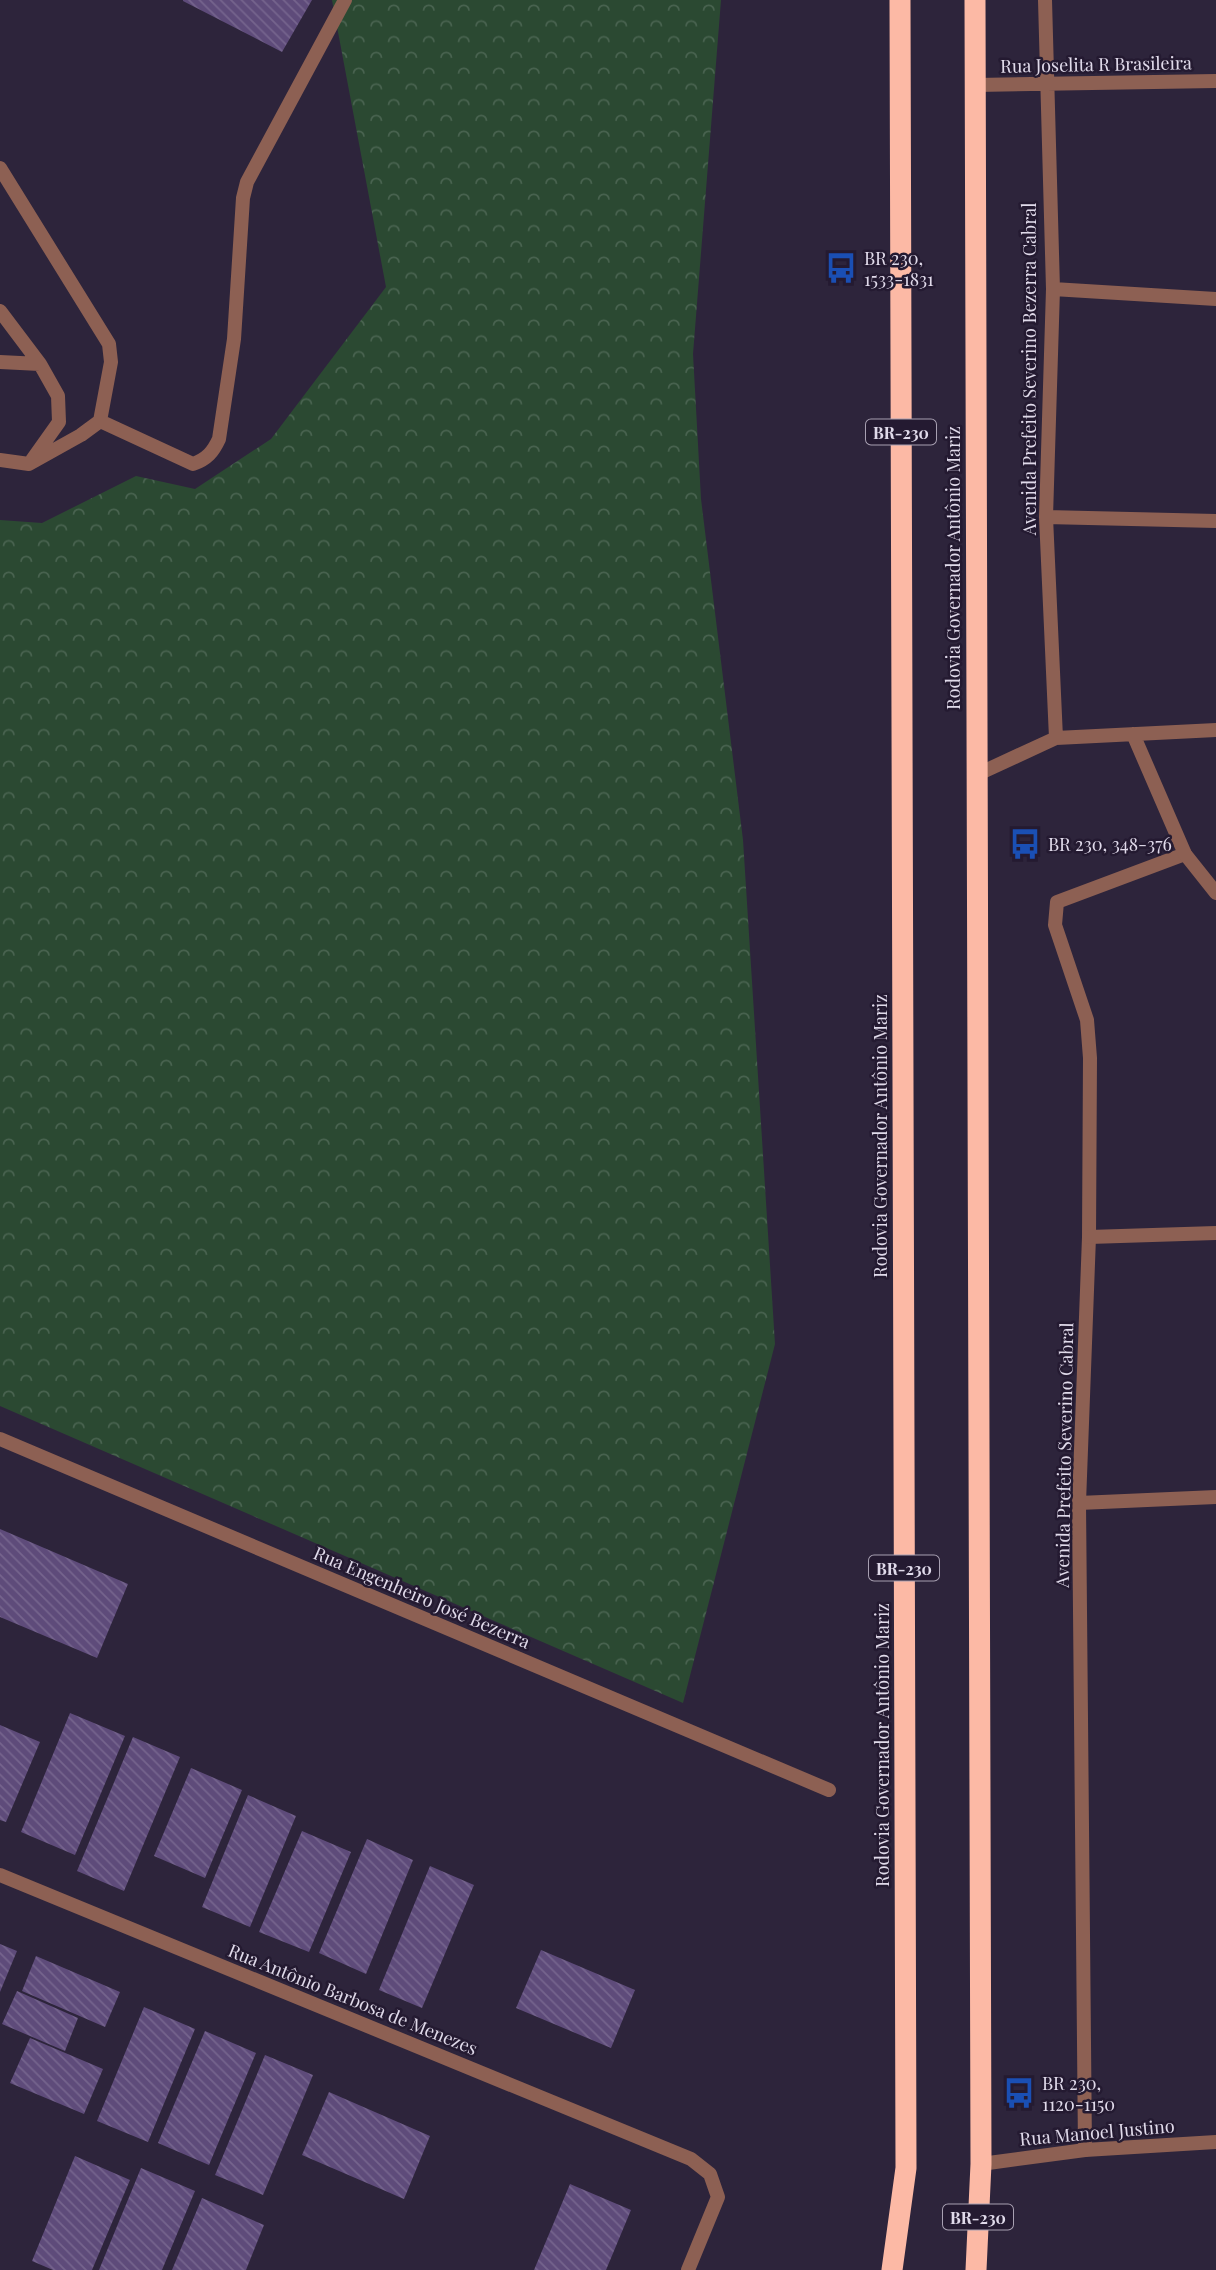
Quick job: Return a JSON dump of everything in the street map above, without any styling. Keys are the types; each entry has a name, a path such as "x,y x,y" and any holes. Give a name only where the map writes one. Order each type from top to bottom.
{"highway":[{"name":"Rodovia Governador Antônio Mariz","path":"892,2270 906,2168 900,0"},
{"name":"Rodovia Governador Antônio Mariz","path":"975,0 981,2164 976,2270"}],"street":[{"path":"100,421 193,464 205,460 214,449 219,439 234,339 243,198 247,182 345,0"},
{"name":"Avenida Prefeito Severino Bezerra Cabral","path":"1045,0 1053,289 1046,517 1056,738"},
{"name":"Rua Joselita R Brasileira","path":"976,85 1216,81"},
{"path":"0,168 109,344 111,362 100,421 29,464 0,460"},
{"path":"1053,289 1216,299"},
{"path":"0,311 40,365 58,396 59,422 29,464"},
{"path":"0,362 40,365"},
{"path":"1046,517 1216,521"},
{"path":"976,775 1056,738 1216,730"},
{"path":"1133,734 1185,855 1216,893"},
{"name":"Avenida Prefeito Severino Cabral","path":"1085,2150 1079,1503 1089,1237 1090,1058 1087,1020 1055,925 1057,902 1185,855"},
{"path":"1089,1237 1216,1233"},
{"name":"Rua Engenheiro José Bezerra","path":"0,1439 829,1790"},
{"path":"1079,1503 1216,1497"},
{"name":"Rua Antônio Barbosa de Menezes","path":"0,1875 691,2159 710,2174 718,2197 688,2270"},
{"name":"Rua Manoel Justino","path":"981,2164 1085,2150 1216,2141"}],"green space":[{"path":"332,0 721,0 693,354 701,499 743,840 775,1344 683,1703 0,1406 0,520 42,523 136,476 195,489 271,439 386,287"}],"building":[{"path":"183,0 312,0 282,52 183,1"},
{"path":"0,1529 128,1584 97,1658 0,1617"},
{"path":"70,1713 125,1736 75,1855 21,1832"},
{"path":"0,1725 40,1742 6,1822 0,1820"},
{"path":"133,1737 180,1757 124,1891 77,1871"},
{"path":"191,1768 242,1790 205,1878 154,1856"},
{"path":"248,1795 296,1816 250,1927 202,1907"},
{"path":"302,1831 351,1852 309,1952 259,1932"},
{"path":"367,1839 413,1860 366,1974 319,1953"},
{"path":"430,1866 474,1885 422,2008 379,1990"},
{"path":"0,1944 17,1951 0,1992"},
{"path":"541,1950 635,1990 611,2048 516,2008"},
{"path":"36,1956 120,1992 105,2027 22,1991"},
{"path":"17,1991 78,2018 65,2051 2,2024"},
{"path":"144,2007 195,2029 148,2142 97,2121"},
{"path":"205,2031 256,2053 209,2165 158,2143"},
{"path":"30,2038 103,2069 84,2114 10,2083"},
{"path":"265,2055 313,2075 263,2195 215,2175"},
{"path":"329,2092 430,2136 404,2199 302,2155"},
{"path":"75,2156 130,2180 92,2270 53,2270 32,2261"},
{"path":"141,2168 195,2191 162,2270 99,2270"},
{"path":"570,2184 631,2210 606,2270 534,2270"},
{"path":"202,2198 264,2225 246,2270 172,2270"}],"place":[{"name":"BR 230, 1533-1831","path":"841,268"},
{"name":"BR 230, 348-376","path":"1025,844"},
{"name":"BR 230, 1120-1150","path":"1019,2093"}]}
